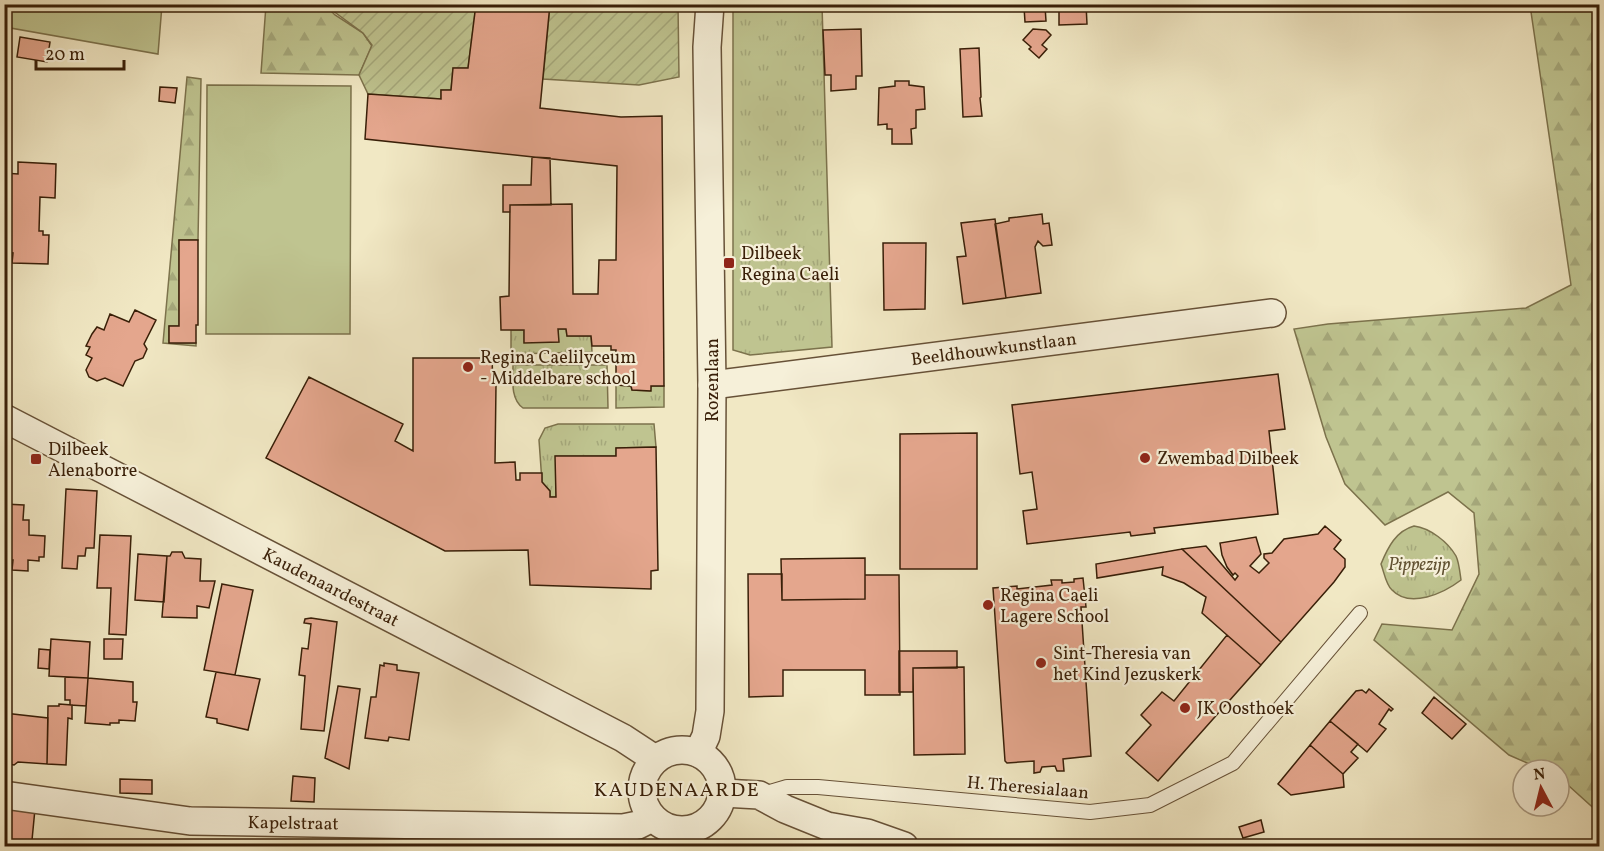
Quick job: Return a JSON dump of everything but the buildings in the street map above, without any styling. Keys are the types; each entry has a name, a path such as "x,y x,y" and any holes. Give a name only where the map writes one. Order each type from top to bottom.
{"street":[{"name":"Rozenlaan","path":"698,753 706,736 710,711 712,385 707,47 710,4"},
{"name":"Beeldhouwkunstlaan","path":"712,385 1272,313"},
{"name":"Kaudenaardestraat","path":"4,418 602,728 655,759"},
{"path":"687,749 698,753 714,764 719,772 723,794 721,804 714,816 703,825 690,830 670,828 652,818 645,807 642,788 647,769 655,759 665,753 687,749"},
{"path":"723,794 759,795 785,809 827,826 867,833 904,846"},
{"name":"Kapelstraat","path":"4,795 190,820 622,828 638,825 652,818"}],"lane":[{"name":"H. Theresialaan","path":"759,795 787,787 818,787 1090,812 1150,806 1233,763 1360,614"}],"green space":[{"path":"4,5 162,5 158,54 5,27"},
{"path":"266,5 325,5 335,15 363,33 372,46 359,75 261,73"},
{"path":"325,5 476,5 468,68 453,68 451,90 441,90 441,99 368,94 359,75 372,45 363,33"},
{"path":"550,5 678,5 679,77 639,85 543,79"},
{"path":"733,5 822,5 832,347 750,355 733,350"},
{"path":"1530,5 1599,5 1599,813 1571,788 1571,758 1516,758 1509,755 1374,640 1382,624 1452,630 1479,574 1474,513 1448,492 1385,525 1345,484 1326,437 1294,329 1328,324 1526,308 1571,285"},
{"path":"187,77 201,79 198,240 179,240 179,326 169,326 169,343 196,343 196,346 163,343"},
{"path":"207,85 351,86 350,334 206,334"},
{"path":"558,329 566,329 567,336 591,336 592,352 511,354 511,330 524,330 524,342 558,342"},
{"path":"513,365 607,365 608,408 523,408 514,394"},
{"path":"616,385 631,386 632,390 650,391 651,386 664,386 664,407 616,408"},
{"path":"558,424 654,424 656,447 616,448 616,456 556,456 556,497 550,497 550,491 542,482 539,440 545,428"},
{"name":"Pippezijp","path":"1414,526 1438,536 1453,551 1457,558 1461,580 1446,590 1417,599 1399,596 1392,590 1381,564 1397,536"}],"place":[{"name":"Dilbeek Regina Caeli","path":"729,263"},
{"name":"Regina Caelilyceum - Middelbare school","path":"468,367"},
{"name":"Zwembad Dilbeek","path":"1145,458"},
{"name":"Dilbeek Alenaborre","path":"36,459"},
{"name":"Regina Caeli Lagere School","path":"988,605"},
{"name":"Sint-Theresia van het Kind Jezuskerk","path":"1041,663"},
{"name":"JK Oosthoek","path":"1185,708"}],"district":[{"name":"KAUDENAARDE","path":"677,789"}]}
